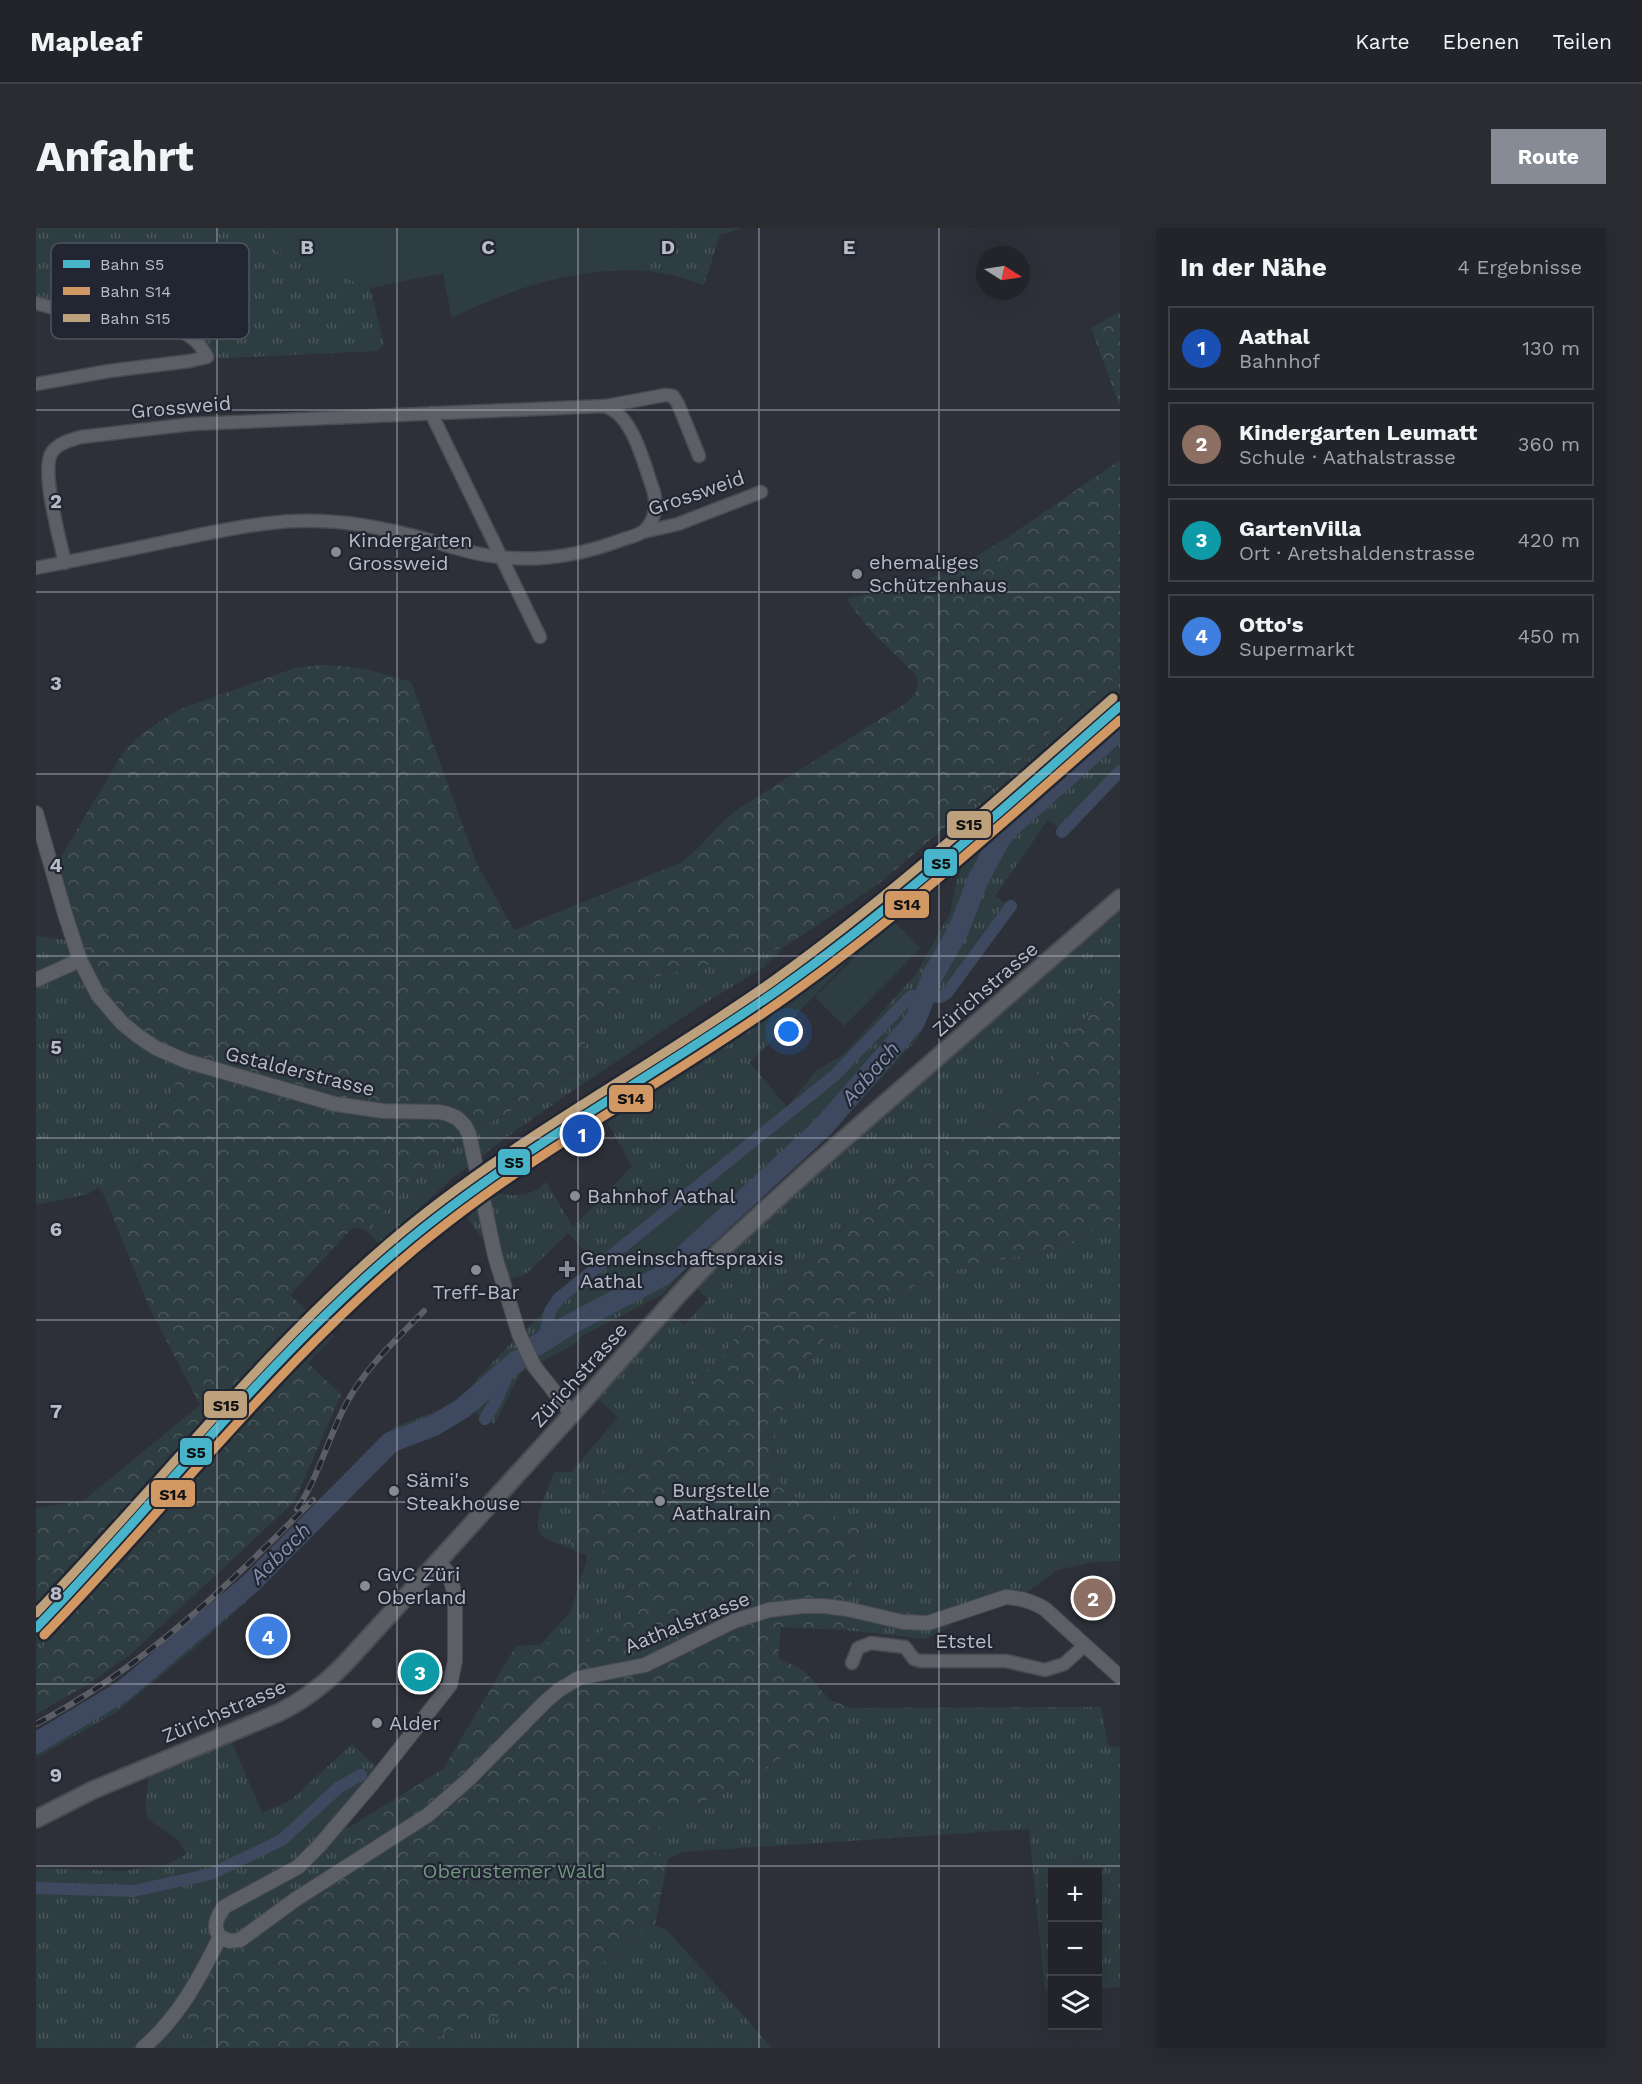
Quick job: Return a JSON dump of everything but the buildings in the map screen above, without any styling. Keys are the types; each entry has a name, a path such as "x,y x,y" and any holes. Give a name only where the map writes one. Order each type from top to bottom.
{"main road":[{"name":"Zürichstrasse","path":"36,1819 93,1790 278,1713 304,1699 343,1665 685,1288 758,1216 1120,898"}],"street":[{"path":"36,303 51,307"},
{"path":"36,384 207,357 202,347 193,339"},
{"name":"Grossweid","path":"65,563 47,464 53,452 63,442 81,437 192,424 604,406 665,395 673,396 678,404 699,456"},
{"name":"Grossweid","path":"604,406 619,412 630,427 654,492 655,513 644,532"},
{"path":"431,413 540,638"},
{"name":"Grossweid","path":"36,568 230,529 313,520 377,527 483,555 502,557 567,555 607,546 644,532 678,524 761,492"},
{"name":"Gstalderstrasse","path":"36,813 80,960 98,995 122,1023 156,1048 186,1061 334,1104 383,1111 439,1112 457,1118 465,1126 469,1134 484,1211 502,1281 526,1351 539,1373 572,1414"},
{"path":"36,980 80,960"},
{"path":"143,2048 171,2021 187,1998 220,1937 216,1931 216,1923 224,1907 298,1867 377,1778 450,1685 455,1661 455,1594 449,1574 438,1561"},
{"name":"Aathalstrasse","path":"220,1937 230,1941 240,1940 296,1899 428,1815 450,1798 546,1701 568,1683 590,1675 630,1668 657,1660 747,1616 769,1610 814,1605 836,1607 903,1622 928,1623 952,1617 999,1599 1019,1598 1045,1609 1120,1677"},
{"name":"Etstel","path":"852,1663 858,1648 871,1643 904,1647 914,1659 921,1661 1006,1661 1045,1670 1064,1664 1084,1646"}],"green space":[{"path":"36,228 742,228 720,235 704,285 655,272 629,270 576,274 525,287 452,318 443,273 370,288 384,345 377,351 207,357 192,339 249,339 249,243 51,243 51,305 36,302"},
{"path":"271,228 673,228 639,270 589,273 542,282 497,297 452,318 443,273 370,288 274,250"},
{"path":"1120,312 1120,407 1091,328"},
{"path":"1120,460 1120,675 1070,712 990,789 877,885 784,947 641,980 622,1006 589,1031 576,1070 529,1101 469,1134 428,1167 366,1230 353,1227 290,1295 334,1336 308,1363 341,1394 297,1496 291,1505 131,1654 87,1685 36,1714 36,1660 57,1625 36,1602 36,1508 83,1501 200,1405 149,1307 104,1195 135,1172 186,1061 156,1048 98,995 53,870 124,751 144,732 178,710 295,668 321,665 343,666 369,670 411,682 476,862 514,930 682,862 735,811 910,700 917,688 915,674 870,630 846,599 911,584 962,565 1008,537"},
{"path":"1120,675 1120,695 997,794 940,831 990,789 1070,712"},
{"path":"1120,719 1120,774 1065,833 1048,820 995,896 1012,908 950,993 942,999 932,999 927,1019 918,1038 832,1131 697,1257 663,1294 582,1336 574,1344 521,1373 494,1424 474,1411 455,1424 394,1449 260,1589 195,1648 118,1711 36,1758 36,1731 140,1666 178,1636 258,1565 394,1427 455,1404 501,1353 559,1298 599,1267 568,1233 528,1272 503,1281 495,1256 461,1209 488,1190 511,1195 526,1194 540,1188 546,1182 573,1227 632,1166 603,1115 730,1035 858,941 863,945 750,1063 787,1107 816,1071 843,1055 916,974 950,913 957,879 970,849","holes":["787,1115 795,1123 764,1158 738,1182 746,1191 686,1247"]},
{"path":"1120,912 1120,980 998,1115 872,1201 755,1308 719,1362 686,1385 681,1424 591,1501 569,1548 542,1536 539,1531 539,1516 555,1472 571,1472 618,1417 591,1393 665,1309 684,1325 708,1299 695,1287 815,1175"},
{"path":"892,920 921,948 844,1026 815,997"},
{"path":"36,936 73,941 186,1061 135,1172 104,1195 98,1187 88,1194 36,1205"},
{"path":"784,947 764,967 692,1011 508,1136 452,1179 379,1244 366,1230 428,1167 469,1134 529,1101 576,1071 589,1031 622,1006 641,980"},
{"name":"Oberustemer Wald","path":"1120,980 1120,1217 1050,1250 962,1269 904,1290 865,1308 836,1327 826,1337 807,1361 792,1387 781,1415 773,1448 773,1465 778,1481 791,1495 860,1528 844,1630 781,1627 778,1658 803,1670 830,1700 851,1708 831,1730 643,1836 641,1850 668,1859 655,1925 610,1959 524,2008 444,2034 421,2048 219,2048 186,2032 171,2021 220,1937 229,1941 359,1859 348,1828 443,1769 516,1646 583,1642 621,1619 630,1572 569,1548 591,1501 681,1424 686,1385 719,1362 755,1308 872,1201 998,1115"},
{"path":"787,1114 795,1123 764,1158 738,1182 746,1191 716,1222 670,1261 636,1276 616,1253"},
{"path":"1120,1217 1120,1561 1093,1562 1057,1570 1019,1598 952,1616 951,1625 926,1639 844,1630 860,1529 791,1495 778,1481 773,1465 773,1448 781,1415 792,1387 807,1361 836,1327 884,1299 962,1269 1050,1250"},
{"path":"588,1555 630,1572 621,1619 584,1642 540,1645 571,1611"},
{"path":"36,1602 57,1624 36,1660"},
{"path":"1101,1707 1108,1746 1120,1747 1120,1987 1102,1988 1102,1868 1048,1868 1048,1991 1045,1991 1029,1829 682,1852 668,1859 641,1850 643,1836 831,1730 851,1708"},
{"path":"228,1733 262,1813 291,1800 352,1744 382,1772 342,1820 348,1828 359,1859 186,2032 219,2048 36,2048 36,1868 121,1871 163,1866 187,1854 178,1840 148,1819 145,1807 150,1766"},
{"path":"655,1925 667,1930 772,2048 421,2048 444,2034 610,1959"}],"waterway":[{"name":"Aabach","path":"537,1345 569,1325 662,1276 823,1127 915,1021 933,975 958,931 977,882 998,842 1009,828 1120,729"},
{"path":"1062,832 1120,771"},
{"path":"544,1340 550,1311 559,1298 834,1076 911,996 941,997 947,993 1011,906"},
{"name":"Aabach","path":"36,1743 123,1691 251,1583 391,1442 433,1426 463,1408 518,1360"},
{"path":"485,1419 512,1365"},
{"path":"36,1888 133,1891 211,1874 282,1840 339,1787 361,1775"}],"railway":[{"path":"297,1509 346,1404 362,1378 424,1311"},
{"path":"36,1724 76,1701 149,1651 216,1594 313,1500"}],"rail line":[{"name":"S15","path":"36,1613 252,1376 342,1285 390,1242 435,1205 530,1138 725,1014 818,948 946,844 1113,698"},
{"name":"S5","path":"36,1628 256,1386 302,1338 398,1249 489,1179 778,990 867,924 1120,706"},
{"name":"S14","path":"44,1635 263,1395 308,1348 403,1259 494,1188 737,1031 829,966 915,898 1120,720"}],"place":[{"name":"Kindergarten Grossweid","path":"336,552"},
{"name":"ehemaliges Schützenhaus","path":"857,574"},
{"name":"Aathal","path":"582,1134"},
{"name":"Bahnhof Aathal","path":"575,1196"},
{"name":"Gemeinschaftspraxis Aathal","path":"567,1269"},
{"name":"Treff-Bar","path":"476,1270"},
{"name":"Sämi's Steakhouse","path":"394,1491"},
{"name":"Burgstelle Aathalrain","path":"660,1501"},
{"name":"GvC Züri Oberland","path":"365,1586"},
{"name":"Kindergarten Leumatt","path":"1093,1598"},
{"name":"Otto's","path":"268,1636"},
{"name":"GartenVilla","path":"420,1672"},
{"name":"Alder","path":"377,1723"}]}
